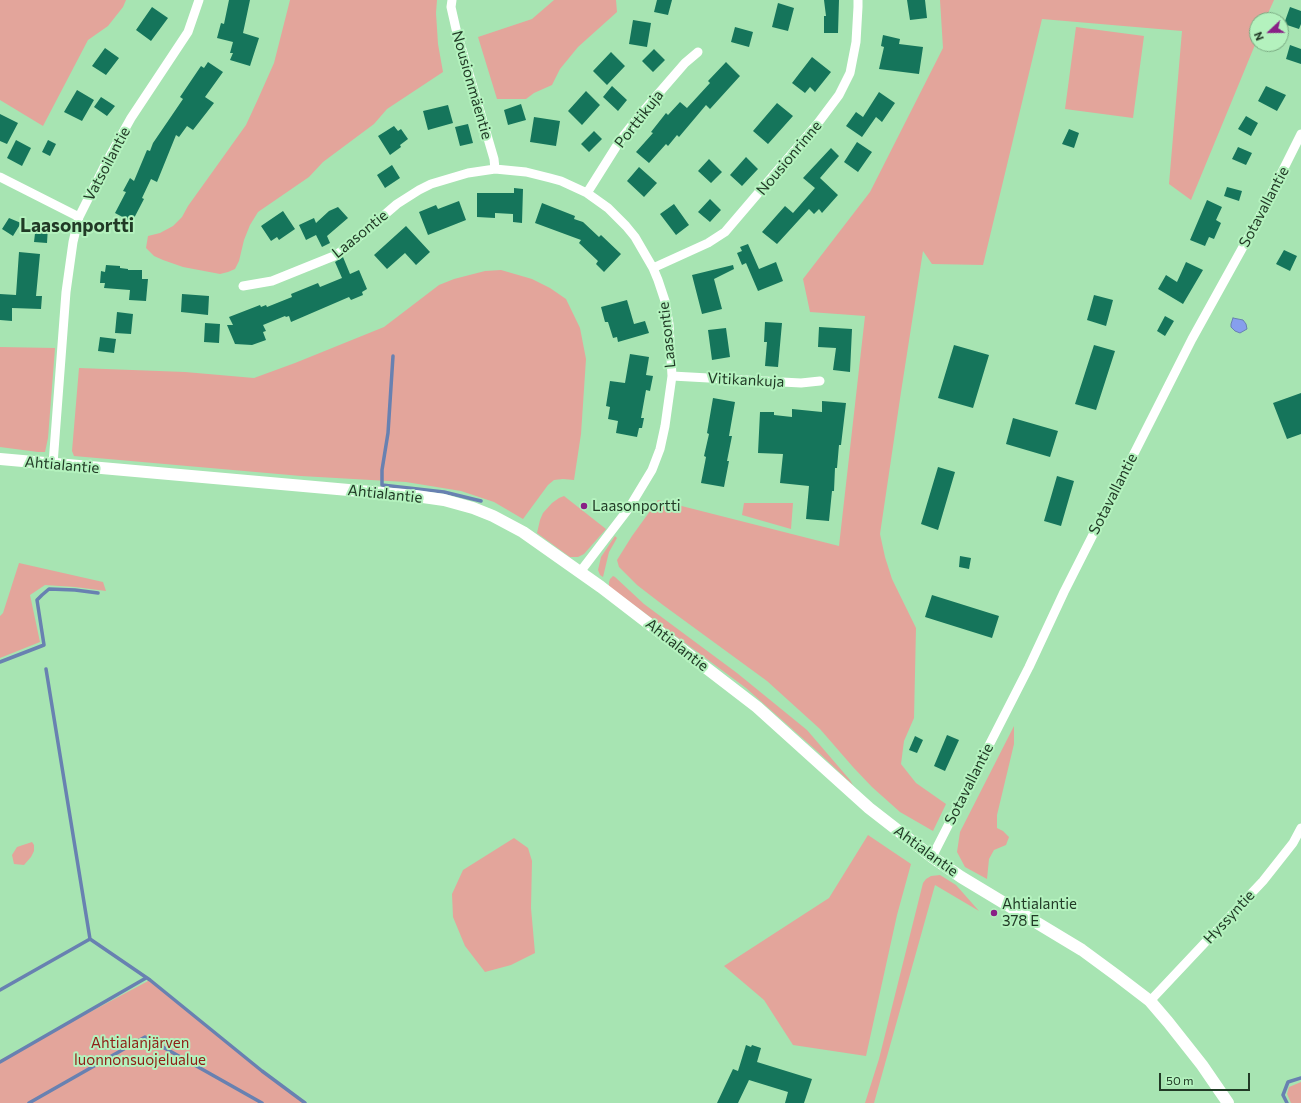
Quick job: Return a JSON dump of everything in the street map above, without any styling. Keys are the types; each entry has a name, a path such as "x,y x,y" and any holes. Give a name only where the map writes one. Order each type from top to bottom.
{"street":[{"name":"Vatsoilantie","path":"53,464 67,285 73,242 80,217 110,155 131,118 188,32 199,0"},
{"name":"Nousionmäentie","path":"452,0 451,7 456,29 494,159 495,169"},
{"name":"Nousionrinne","path":"653,268 708,243 725,232 818,124 839,95 850,73 856,42 858,0"},
{"name":"Porttikuja","path":"587,193 621,139 639,116 685,64 698,52"},
{"name":"Sotavallantie","path":"932,857 1029,667 1064,592 1189,346 1259,218 1301,134"},
{"name":"Laasontie","path":"243,286 272,281 334,256 346,248 397,204 419,190 431,184 468,172 495,169 526,172 550,178 587,193 608,208 635,237 653,268 665,301 669,324 672,376 665,426 660,449 652,470 629,508 580,572"},
{"path":"0,177 80,217"},
{"name":"Vitikankuja","path":"672,376 782,382 820,381"},
{"name":"Ahtialantie","path":"0,459 416,496 444,500 473,508 493,516 522,532 580,572 757,707 869,808 932,857 961,877 1082,950 1116,974 1150,1002 1186,1044 1228,1103"},
{"name":"Hyssyntie","path":"1150,1002 1263,881 1293,843 1301,828"}],"green space":[{"path":"0,0 126,0 123,7 108,26 88,40 43,126 0,100"},
{"path":"290,0 437,0 436,13 438,44 443,72 387,109 374,124 323,162 309,177 258,212 250,225 244,240 239,261 235,269 220,274 183,267 154,256 146,248 148,236 160,233 173,226 182,217 188,206 246,125 274,63"},
{"path":"554,0 616,0 617,12 578,47 560,69 552,85 534,93 526,99 497,99 478,37 532,19"},
{"path":"940,0 1274,0 1269,12 1249,12 1249,52 1252,52 1191,200 1169,184 1182,31 1042,19 983,265 932,264 923,251 880,534 892,579 916,628 914,718 904,741 901,764 916,783 946,804 933,831 900,812 872,787 820,729 767,681 637,585 619,567 617,560 658,500 839,546 865,316 810,312 803,279 870,192 943,48"},
{"path":"1076,27 1144,36 1133,118 1065,109"},
{"path":"501,270 532,279 550,288 566,299 580,328 586,359 581,434 574,480 554,480 548,485 523,519 494,502 461,491 406,482 301,476 74,456 72,451 79,368 185,372 254,378 384,327 439,285 454,279 485,271"},
{"path":"0,347 55,348 48,438 45,452 0,447"},
{"path":"564,496 606,529 584,554 578,557 570,557 537,533 543,513 552,503"},
{"path":"744,503 793,503 791,529 742,515"},
{"path":"615,536 617,538 609,552 603,577 600,575 598,570 601,557"},
{"path":"19,563 103,582 106,591 45,585 30,595 40,642 0,658 0,616 3,613"},
{"path":"613,576 644,604 737,673 807,730 853,785 746,688 611,588 609,586 609,582"},
{"path":"1014,726 1014,744 997,815 997,828 1009,837 1006,845 994,850 989,859 987,879 965,867 957,852 960,832"},
{"path":"868,835 911,864 897,915 866,1056 793,1045 764,1000 724,966 829,898"},
{"path":"514,838 528,848 532,861 531,908 535,953 511,965 485,972 465,946 453,917 452,894 463,870"},
{"path":"32,842 34,845 34,851 31,857 24,865 14,864 12,855 17,847"},
{"path":"940,875 956,885 979,911 935,885 874,1103 865,1103 879,1059 923,883 931,876"},
{"name":"Ahtialanjärven luonnonsuojelualue","path":"150,980 262,1071 305,1103 0,1103 0,1060"},
{"path":"1301,1082 1301,1103 1291,1103 1287,1094 1289,1087"}],"water":[{"path":"1233,318 1243,320 1247,329 1240,333 1235,331 1231,327"}],"building":[{"path":"229,0 250,0 243,33 259,38 250,66 230,60 233,53 230,53 233,42 217,38 221,23 224,24"},
{"path":"657,0 672,0 668,15 654,12"},
{"path":"824,0 839,0 838,33 824,33 824,16 826,16"},
{"path":"907,0 925,0 927,18 910,20"},
{"path":"778,3 794,8 788,31 772,27"},
{"path":"152,7 168,18 151,41 136,30"},
{"path":"1290,7 1301,11 1301,24 1299,29 1289,26 1288,12"},
{"path":"633,20 651,23 647,47 629,44"},
{"path":"735,27 753,32 749,47 731,42"},
{"path":"883,35 900,39 899,44 923,47 919,74 879,69 884,47 881,46"},
{"path":"1290,45 1301,49 1301,64 1286,59"},
{"path":"105,48 119,58 106,75 92,66"},
{"path":"654,49 665,60 653,72 642,61"},
{"path":"611,52 625,66 607,85 593,71"},
{"path":"812,57 831,72 815,92 810,87 805,93 792,83"},
{"path":"208,62 223,72 205,97 214,103 193,130 187,126 179,137 176,135 157,182 151,179 142,198 144,199 132,222 115,213 126,192 123,191 130,178 134,181 147,150 150,151 153,143 183,99 180,97 201,66 204,68"},
{"path":"726,62 740,76 710,109 706,105 679,137 677,135 668,146 666,144 649,163 636,152 653,133 651,132 666,113 668,115 680,102 687,108 710,83 708,81"},
{"path":"612,86 627,100 618,111 603,97"},
{"path":"1266,86 1286,95 1277,111 1258,101"},
{"path":"77,90 94,100 82,121 64,112"},
{"path":"586,91 600,105 582,125 568,111"},
{"path":"879,92 895,103 882,122 876,117 862,137 846,126 856,112 863,117"},
{"path":"101,97 115,106 107,116 94,107"},
{"path":"777,103 793,116 768,144 753,131"},
{"path":"521,104 526,120 508,125 504,110"},
{"path":"448,105 453,123 428,130 423,111"},
{"path":"0,114 18,123 7,144 0,141"},
{"path":"1246,116 1258,123 1251,136 1238,129"},
{"path":"534,117 560,121 556,146 530,142"},
{"path":"468,124 473,143 460,146 455,127"},
{"path":"394,126 398,131 401,129 408,139 400,145 401,147 390,155 378,136"},
{"path":"1069,129 1079,133 1074,148 1062,144"},
{"path":"594,131 602,139 589,152 581,144"},
{"path":"16,140 31,148 22,166 7,158"},
{"path":"48,140 56,144 50,156 42,152"},
{"path":"857,142 872,152 858,172 844,162"},
{"path":"1238,147 1252,153 1246,165 1232,159"},
{"path":"831,148 839,156 820,178 838,195 822,213 819,209 814,214 809,209 777,244 762,232 785,206 793,213 815,188 803,178"},
{"path":"746,157 758,169 742,186 730,175"},
{"path":"709,159 722,172 711,183 698,171"},
{"path":"392,165 400,178 385,188 377,175"},
{"path":"639,167 657,183 644,197 627,181"},
{"path":"1227,187 1242,191 1239,201 1224,196"},
{"path":"514,188 523,189 522,223 513,222 513,214 495,213 495,218 477,217 477,193 514,193"},
{"path":"710,199 721,210 710,222 698,212"},
{"path":"1207,200 1222,207 1216,220 1221,223 1214,239 1209,237 1205,246 1190,240"},
{"path":"459,201 466,220 428,235 419,212 436,205 438,209"},
{"path":"542,203 575,216 574,219 583,222 599,237 601,235 621,254 604,272 596,264 598,261 579,243 581,240 535,223"},
{"path":"674,204 689,225 676,235 660,214"},
{"path":"338,207 348,218 327,236 330,243 322,247 316,235 306,240 299,225 314,218 316,223 329,211"},
{"path":"283,211 295,229 279,240 277,237 271,241 261,226"},
{"path":"9,218 21,223 13,236 2,229"},
{"path":"36,225 48,226 47,243 34,242"},
{"path":"406,226 430,252 416,265 405,253 387,269 374,255"},
{"path":"748,244 759,269 776,262 783,281 758,291 746,263 742,265 737,253 742,251 740,247"},
{"path":"1284,250 1297,256 1290,271 1276,264"},
{"path":"19,252 40,254 36,296 42,296 41,309 12,308 12,321 0,320 0,294 16,295"},
{"path":"343,257 350,274 359,270 367,289 362,292 363,295 351,300 349,297 291,322 289,316 285,316 263,325 266,331 263,332 266,340 252,345 235,344 227,325 233,325 229,317 260,305 261,307 266,305 267,307 292,297 291,294 318,283 320,287 342,278 335,262"},
{"path":"1186,262 1203,270 1183,304 1158,289 1166,275 1177,282"},
{"path":"106,265 120,266 120,268 128,270 142,270 142,279 148,279 146,301 129,300 130,290 104,288 105,283 100,283 101,271 105,272"},
{"path":"733,265 734,269 714,279 722,309 702,314 692,275"},
{"path":"182,294 209,296 208,315 181,312"},
{"path":"1094,295 1113,300 1106,326 1087,320"},
{"path":"627,300 634,324 645,321 649,333 618,342 617,337 613,338 608,322 605,322 601,307"},
{"path":"117,312 133,314 131,334 115,333"},
{"path":"1165,316 1174,321 1165,336 1157,331"},
{"path":"765,322 782,323 778,367 765,366 767,342 764,342"},
{"path":"205,323 220,324 219,343 204,342"},
{"path":"819,327 852,329 850,372 833,370 836,348 818,347"},
{"path":"726,328 730,357 712,360 708,330"},
{"path":"100,337 116,339 114,353 98,351"},
{"path":"954,345 989,355 973,408 938,398"},
{"path":"1094,345 1115,351 1096,410 1075,404"},
{"path":"630,354 649,357 646,375 653,376 650,391 646,390 641,418 644,418 642,428 639,428 637,437 616,433 618,421 608,419 610,407 606,406 610,381 625,383"},
{"path":"1301,393 1301,434 1287,439 1273,403"},
{"path":"713,398 735,402 729,436 732,436 727,461 729,461 724,487 701,483 706,457 704,456 709,434 707,433"},
{"path":"822,401 846,403 841,445 839,445 837,468 835,468 834,491 832,491 829,521 806,519 809,486 780,483 783,454 758,453 760,412 774,412 774,415 792,417 792,409 822,412"},
{"path":"1013,418 1058,431 1050,457 1006,444"},
{"path":"938,467 955,472 938,530 921,524"},
{"path":"1057,476 1074,481 1061,526 1044,521"},
{"path":"960,556 971,558 969,569 959,567"},
{"path":"932,595 999,616 992,638 925,617"},
{"path":"947,735 959,740 945,771 934,766"},
{"path":"915,736 923,740 917,753 909,750"},
{"path":"746,1045 761,1048 757,1062 812,1079 804,1103 785,1103 788,1092 749,1080 738,1103 717,1103 733,1069 738,1071"}],"waterway":[{"path":"393,356 388,433 382,470 382,485 444,492 481,501"},
{"path":"0,662 44,645 37,600 49,589 98,593"},
{"path":"46,669 90,939 150,980 262,1071 305,1103"},
{"path":"0,990 90,939"},
{"path":"0,1062 146,978"},
{"path":"29,1103 145,1037 262,1103"},
{"path":"1287,1103 1283,1095 1288,1082 1301,1078"}],"place":[{"name":"Laasonportti","path":"584,506"},
{"name":"Ahtialantie 378 E","path":"994,913"}],"district":[{"name":"Laasonportti","path":"77,226"}]}
